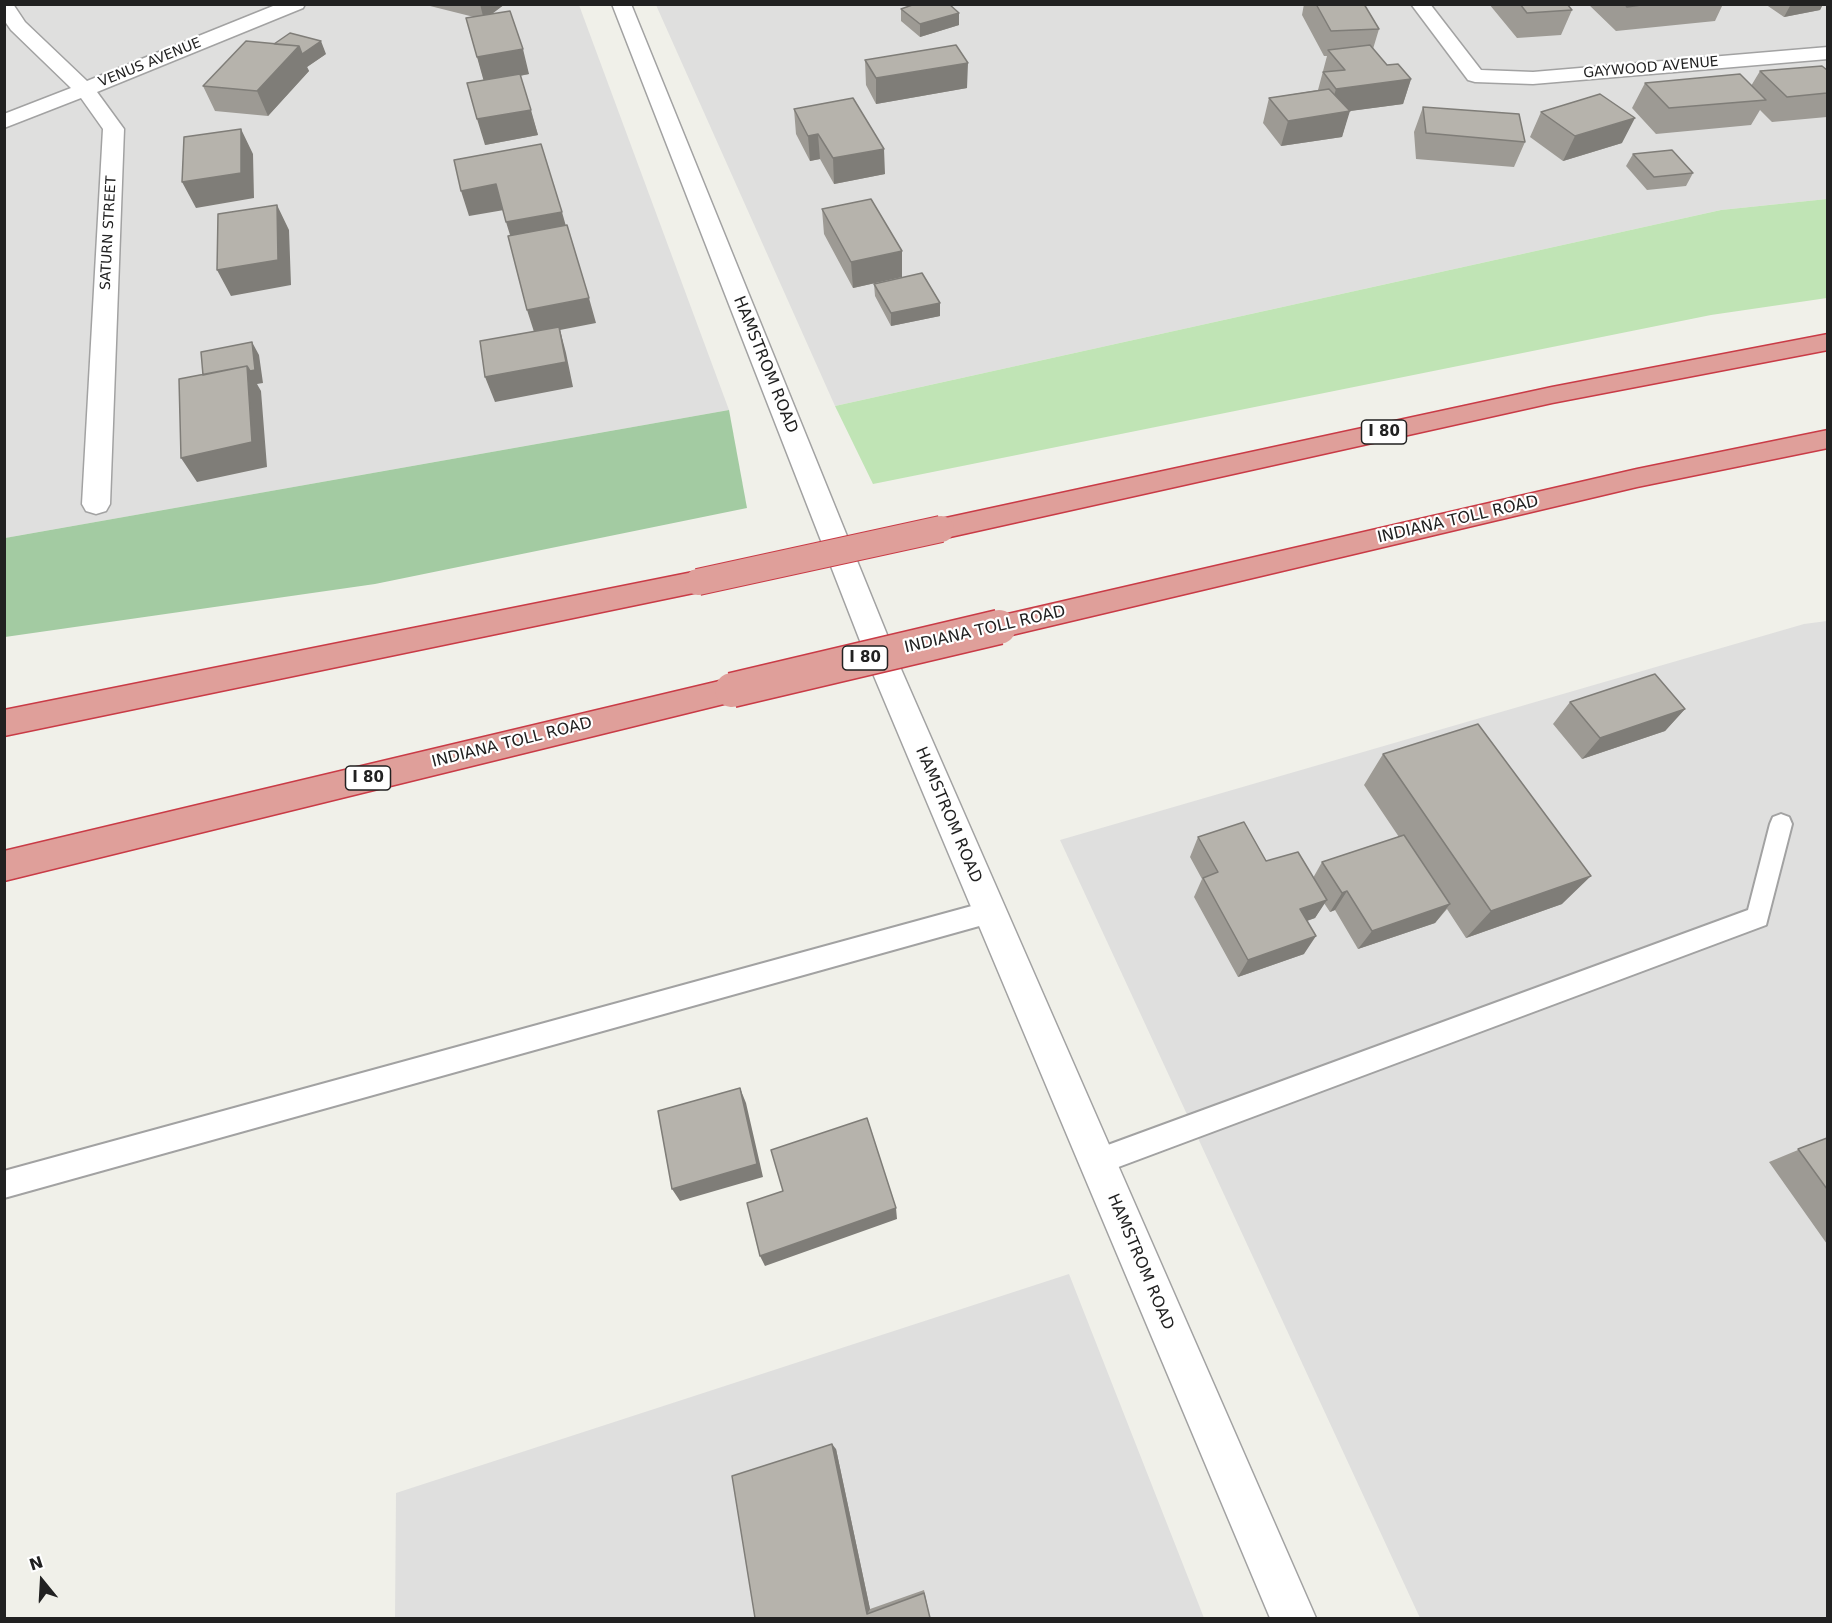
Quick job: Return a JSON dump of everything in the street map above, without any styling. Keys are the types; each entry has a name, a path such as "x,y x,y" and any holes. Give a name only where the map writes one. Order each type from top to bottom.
{"highway":[{"name":"I 80","path":"4,723 698,582 1552,395 1827,342"},
{"name":"INDIANA TOLL ROAD","path":"4,866 999,627 1637,478 1827,439"}],"street":[{"name":"VENUS AVENUE","path":"4,122 296,4"},
{"name":"HAMSTROM ROAD","path":"621,4 886,669 1293,1618"},
{"name":"GAYWOOD AVENUE","path":"1420,4 1475,76 1533,78 1827,53"},
{"name":"SATURN STREET","path":"4,5 18,26 84,89 114,129 96,504"}],"lane":[{"path":"1097,1162 1758,917 1781,824"},
{"path":"4,1185 990,912"}],"shaded area":[{"path":"5,5 579,5 729,410 5,538"},
{"path":"656,5 1827,5 1827,199 1721,210 835,406"},
{"path":"1827,621 1827,1618 1420,1618 1060,840 1804,624"},
{"path":"1069,1274 1204,1618 395,1618 396,1493"}],"green space":[{"path":"1827,199 1827,298 1711,315 873,484 835,406 1721,210"},
{"path":"729,410 747,508 375,584 5,637 5,538"}],"building":[{"path":"915,4 949,4 959,13 920,24 901,9"},
{"path":"1316,4 1364,4 1379,29 1331,31"},
{"path":"1520,4 1567,4 1572,10 1527,13"},
{"path":"1625,4 1648,4 1627,7"},
{"path":"510,11 523,49 477,57 466,18"},
{"path":"290,33 321,41 302,54 299,46 274,44"},
{"path":"246,41 299,46 257,91 203,86"},
{"path":"956,45 968,63 876,78 865,60"},
{"path":"1370,45 1387,65 1398,64 1411,79 1336,89 1323,72 1345,70 1328,50"},
{"path":"1822,66 1827,70 1827,93 1787,97 1760,71"},
{"path":"520,74 531,110 477,119 467,83"},
{"path":"1740,74 1766,100 1669,108 1645,83"},
{"path":"1329,89 1350,111 1288,121 1269,98"},
{"path":"1600,94 1635,118 1575,136 1541,112"},
{"path":"853,98 884,149 833,158 818,134 808,136 794,109"},
{"path":"1423,107 1519,114 1525,142 1426,133"},
{"path":"241,129 241,173 182,182 184,137"},
{"path":"541,144 562,212 506,222 496,184 461,191 454,160"},
{"path":"1672,150 1693,173 1654,177 1633,154"},
{"path":"871,199 902,251 851,262 822,209"},
{"path":"277,205 278,260 217,270 218,214"},
{"path":"567,225 589,298 527,310 508,236"},
{"path":"922,273 940,303 891,313 874,284"},
{"path":"559,327 566,362 485,377 480,341"},
{"path":"252,342 255,370 250,371 247,366 203,375 201,352"},
{"path":"247,366 252,442 181,458 179,379"},
{"path":"1655,674 1685,709 1600,738 1570,702"},
{"path":"1478,724 1591,876 1491,911 1383,754"},
{"path":"1244,822 1266,861 1298,852 1327,900 1300,909 1316,936 1248,960 1203,878 1218,872 1198,837"},
{"path":"1404,835 1450,904 1372,931 1347,891 1342,893 1322,862"},
{"path":"740,1088 757,1164 672,1189 658,1111"},
{"path":"867,1118 896,1208 760,1256 747,1203 783,1191 771,1150"},
{"path":"1827,1138 1827,1189 1798,1149"},
{"path":"832,1444 867,1614 924,1593 930,1618 755,1618 732,1476"}]}
